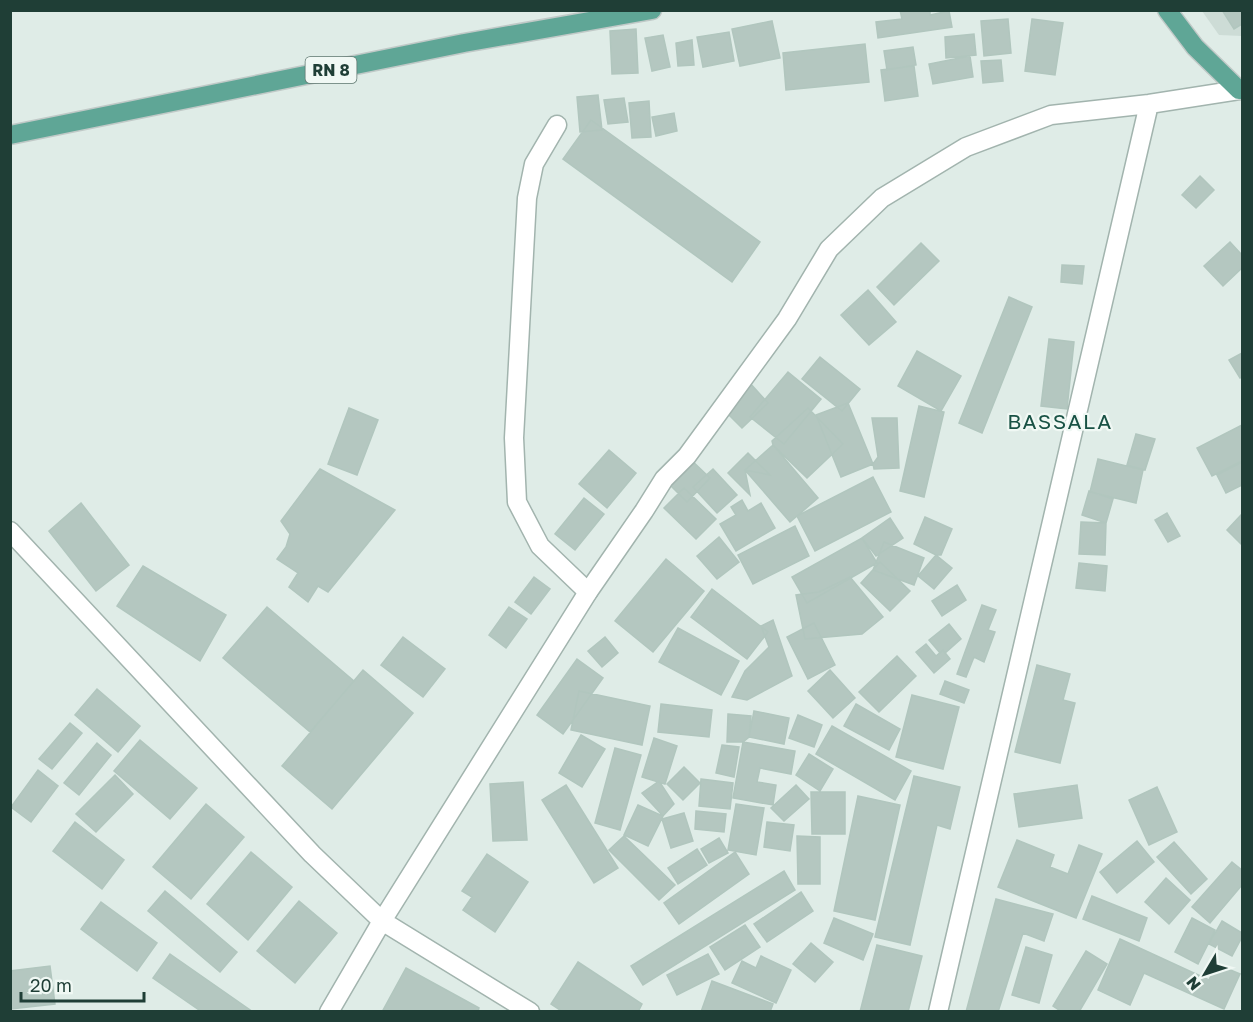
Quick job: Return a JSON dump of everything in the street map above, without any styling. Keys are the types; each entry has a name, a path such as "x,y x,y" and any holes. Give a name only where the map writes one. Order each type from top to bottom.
{"main road":[{"name":"RN 8","path":"10,135 464,43 652,10"},
{"path":"1167,10 1195,47 1241,90"}],"street":[{"path":"329,1011 382,921 588,592 664,479 687,456 787,319 829,249 882,198 966,147 1051,115 1149,104 1241,90"},
{"path":"938,1011 1149,104"},
{"path":"557,125 534,164 526,198 514,438 517,502 540,546 588,592"},
{"path":"10,531 312,854 382,921 530,1011"}],"shaded area":[{"path":"1202,11 1242,11 1242,36 1219,35"}],"building":[{"path":"900,10 930,10 930,15 949,11 952,27 878,38 876,22 902,19"},
{"path":"1222,10 1242,10 1242,24 1234,29"},
{"path":"1008,19 1011,53 984,56 981,21"},
{"path":"1032,19 1063,23 1055,75 1025,71"},
{"path":"772,21 780,58 740,66 732,29"},
{"path":"636,29 638,73 612,74 610,31"},
{"path":"729,32 734,61 703,67 697,37"},
{"path":"974,34 976,55 946,58 945,37"},
{"path":"663,35 670,67 652,71 645,38"},
{"path":"692,40 694,65 678,66 676,43"},
{"path":"865,44 869,82 786,90 783,53"},
{"path":"913,47 916,65 887,70 884,51"},
{"path":"970,56 973,77 933,84 929,64"},
{"path":"1001,60 1003,81 983,83 981,61"},
{"path":"914,66 918,96 885,101 881,70"},
{"path":"598,95 602,130 580,132 577,97"},
{"path":"624,98 628,122 608,124 604,100"},
{"path":"649,101 651,137 632,138 629,103"},
{"path":"674,113 677,131 656,136 652,117"},
{"path":"591,120 760,242 732,282 563,159"},
{"path":"1200,176 1214,190 1196,208 1182,195"},
{"path":"1230,242 1242,255 1242,268 1223,286 1204,266"},
{"path":"921,243 939,261 894,305 877,287"},
{"path":"1062,265 1084,266 1082,284 1061,282"},
{"path":"868,290 896,322 869,345 841,315"},
{"path":"1009,297 1032,307 982,433 959,423"},
{"path":"1049,339 1074,342 1067,409 1041,406"},
{"path":"917,351 961,376 941,411 898,386"},
{"path":"1242,353 1242,377 1240,378 1229,360"},
{"path":"820,357 860,389 842,411 802,379"},
{"path":"788,372 821,399 784,444 750,417"},
{"path":"749,382 768,403 742,428 722,408"},
{"path":"848,403 873,464 841,477 816,415"},
{"path":"919,406 944,412 924,497 900,491"},
{"path":"349,408 378,420 357,475 328,464"},
{"path":"808,408 843,444 807,478 773,445 772,441"},
{"path":"872,418 897,418 899,468 874,469 873,464 878,457"},
{"path":"1242,425 1242,461 1212,476 1197,448"},
{"path":"1136,434 1155,439 1145,470 1127,465"},
{"path":"773,445 818,498 790,522 745,470"},
{"path":"609,450 636,473 607,508 579,484"},
{"path":"748,453 770,475 745,470 750,495 728,473"},
{"path":"687,456 710,478 687,502 664,479"},
{"path":"1098,459 1143,470 1136,503 1090,492"},
{"path":"1242,462 1242,485 1226,493 1217,475"},
{"path":"320,469 395,510 328,592 318,586 308,602 289,587 298,573 277,559 286,547 290,534 281,521"},
{"path":"713,469 737,495 717,513 693,487"},
{"path":"873,477 891,512 815,551 797,516"},
{"path":"684,488 716,519 696,539 664,508"},
{"path":"1089,491 1113,499 1106,523 1082,515"},
{"path":"584,498 604,514 575,550 555,534"},
{"path":"742,500 748,511 761,503 775,528 736,551 720,524 736,515 731,507"},
{"path":"81,503 129,565 96,591 49,531"},
{"path":"1167,513 1180,536 1168,542 1155,520"},
{"path":"1242,514 1242,545 1227,530"},
{"path":"925,517 952,529 941,555 936,555 914,544"},
{"path":"890,518 903,538 876,556 862,538"},
{"path":"1081,522 1106,523 1105,555 1079,554"},
{"path":"795,526 809,556 753,584 738,555"},
{"path":"719,537 739,562 717,579 697,556"},
{"path":"862,538 877,563 807,603 792,577"},
{"path":"884,542 924,558 914,585 873,570"},
{"path":"936,555 952,568 934,589 918,576"},
{"path":"666,559 704,591 653,652 615,621"},
{"path":"880,562 910,591 890,611 861,583"},
{"path":"1079,563 1107,566 1105,591 1076,588"},
{"path":"143,566 226,615 200,661 117,606"},
{"path":"534,577 550,589 531,614 515,602"},
{"path":"850,577 883,617 862,634 805,639 796,595 819,592"},
{"path":"957,585 966,600 942,616 932,601"},
{"path":"712,589 768,632 747,659 691,617"},
{"path":"982,605 996,610 988,630 995,632 984,662 974,657 966,677 957,674"},
{"path":"267,607 354,681 310,732 223,658"},
{"path":"509,607 527,619 506,648 489,635"},
{"path":"773,620 792,676 747,700 732,697 745,671 769,647 761,626"},
{"path":"814,623 835,665 808,679 787,637"},
{"path":"949,624 961,639 945,653 943,650 940,653 929,640"},
{"path":"678,628 739,661 721,695 659,662"},
{"path":"403,637 445,669 423,697 381,665"},
{"path":"605,637 618,653 602,667 588,651"},
{"path":"926,644 936,656 943,650 950,659 934,673 916,652"},
{"path":"897,656 916,676 879,712 859,692"},
{"path":"577,659 603,678 563,734 537,715"},
{"path":"1037,665 1070,674 1063,700 1075,703 1060,763 1015,752"},
{"path":"363,670 413,713 332,809 282,766"},
{"path":"830,670 855,698 833,718 808,691"},
{"path":"945,681 969,690 964,703 940,694"},
{"path":"97,689 140,726 118,752 75,715"},
{"path":"579,691 650,706 642,745 571,730"},
{"path":"912,695 959,707 943,769 896,757"},
{"path":"661,704 712,710 709,737 658,732"},
{"path":"856,704 900,729 889,750 844,726"},
{"path":"754,711 789,718 784,744 749,737"},
{"path":"728,714 751,716 749,737 743,742 727,742"},
{"path":"798,715 822,725 814,747 789,738"},
{"path":"70,723 82,733 52,769 39,759"},
{"path":"832,726 911,771 895,800 816,754"},
{"path":"581,735 605,749 582,787 559,773"},
{"path":"654,738 677,746 665,784 642,777"},
{"path":"140,740 197,788 170,819 114,771"},
{"path":"743,742 795,751 791,774 760,768 757,782 776,785 773,805 733,798"},
{"path":"97,743 111,755 79,795 64,783"},
{"path":"722,745 739,747 734,777 716,773"},
{"path":"615,748 641,755 620,830 595,823"},
{"path":"809,754 833,769 820,791 796,775"},
{"path":"684,767 700,783 683,800 667,784"},
{"path":"38,770 58,786 31,822 11,807"},
{"path":"115,775 133,794 96,832 76,814"},
{"path":"914,776 960,787 950,829 937,825 910,945 875,937"},
{"path":"701,779 733,783 730,809 699,806"},
{"path":"659,781 674,804 663,816 642,793"},
{"path":"523,782 527,840 493,841 490,784"},
{"path":"566,785 618,868 594,883 542,800"},
{"path":"796,785 809,799 784,821 771,808"},
{"path":"1077,785 1082,818 1019,827 1014,794"},
{"path":"1157,787 1177,832 1149,845 1129,800"},
{"path":"811,792 845,792 845,834 812,834"},
{"path":"858,796 900,805 875,920 834,911"},
{"path":"206,804 244,837 191,899 153,867"},
{"path":"736,804 764,808 756,855 728,850"},
{"path":"638,805 663,816 648,846 624,835"},
{"path":"696,811 726,814 724,832 695,829"},
{"path":"684,813 693,841 671,848 662,819"},
{"path":"75,822 124,860 102,889 53,851"},
{"path":"767,822 794,825 790,851 764,847"},
{"path":"624,836 675,885 659,900 609,850"},
{"path":"797,836 820,837 820,884 798,884"},
{"path":"719,838 728,853 709,863 701,849"},
{"path":"1017,840 1054,855 1050,867 1068,874 1079,845 1102,854 1076,918 998,887"},
{"path":"1137,841 1154,862 1117,893 1100,872"},
{"path":"1174,842 1207,879 1191,894 1157,857"},
{"path":"697,849 707,865 678,884 668,868"},
{"path":"251,852 292,887 248,940 207,904"},
{"path":"735,852 749,874 679,924 664,903"},
{"path":"487,854 528,882 495,932 463,910 472,897 462,891"},
{"path":"1232,862 1242,870 1242,885 1210,923 1192,907"},
{"path":"784,871 795,890 643,985 631,966"},
{"path":"1166,878 1190,900 1169,924 1145,902"},
{"path":"165,891 237,952 220,972 148,911"},
{"path":"801,892 813,911 767,942 754,924"},
{"path":"1092,896 1147,918 1139,941 1083,919"},
{"path":"996,899 1053,914 1044,941 1023,933 998,1012 966,1012"},
{"path":"299,901 337,933 295,983 257,951"},
{"path":"101,902 157,943 137,971 81,929"},
{"path":"834,918 873,934 863,960 824,943"},
{"path":"1192,918 1215,930 1198,964 1175,952"},
{"path":"1222,921 1242,933 1232,956 1209,944"},
{"path":"745,925 760,947 725,970 710,947"},
{"path":"1120,939 1209,980 1216,964 1240,974 1224,1009 1144,973 1130,1005 1098,990"},
{"path":"811,943 833,962 815,982 793,964"},
{"path":"877,945 922,956 908,1012 860,1012"},
{"path":"1026,947 1052,955 1039,1003 1012,995"},
{"path":"1086,951 1107,964 1079,1012 1062,1012 1053,1006"},
{"path":"170,954 253,1012 202,1012 153,978"},
{"path":"708,954 719,974 677,995 667,975"},
{"path":"761,956 791,970 776,1003 732,983 742,961 756,968"},
{"path":"578,962 642,1004 638,1012 563,1012 551,1004"},
{"path":"50,966 55,1004 11,1009 10,971"},
{"path":"406,968 479,1008 478,1012 382,1012"},
{"path":"712,981 773,1004 770,1012 701,1012"}],"district":[{"name":"BASSALA","path":"1060,421"}]}
